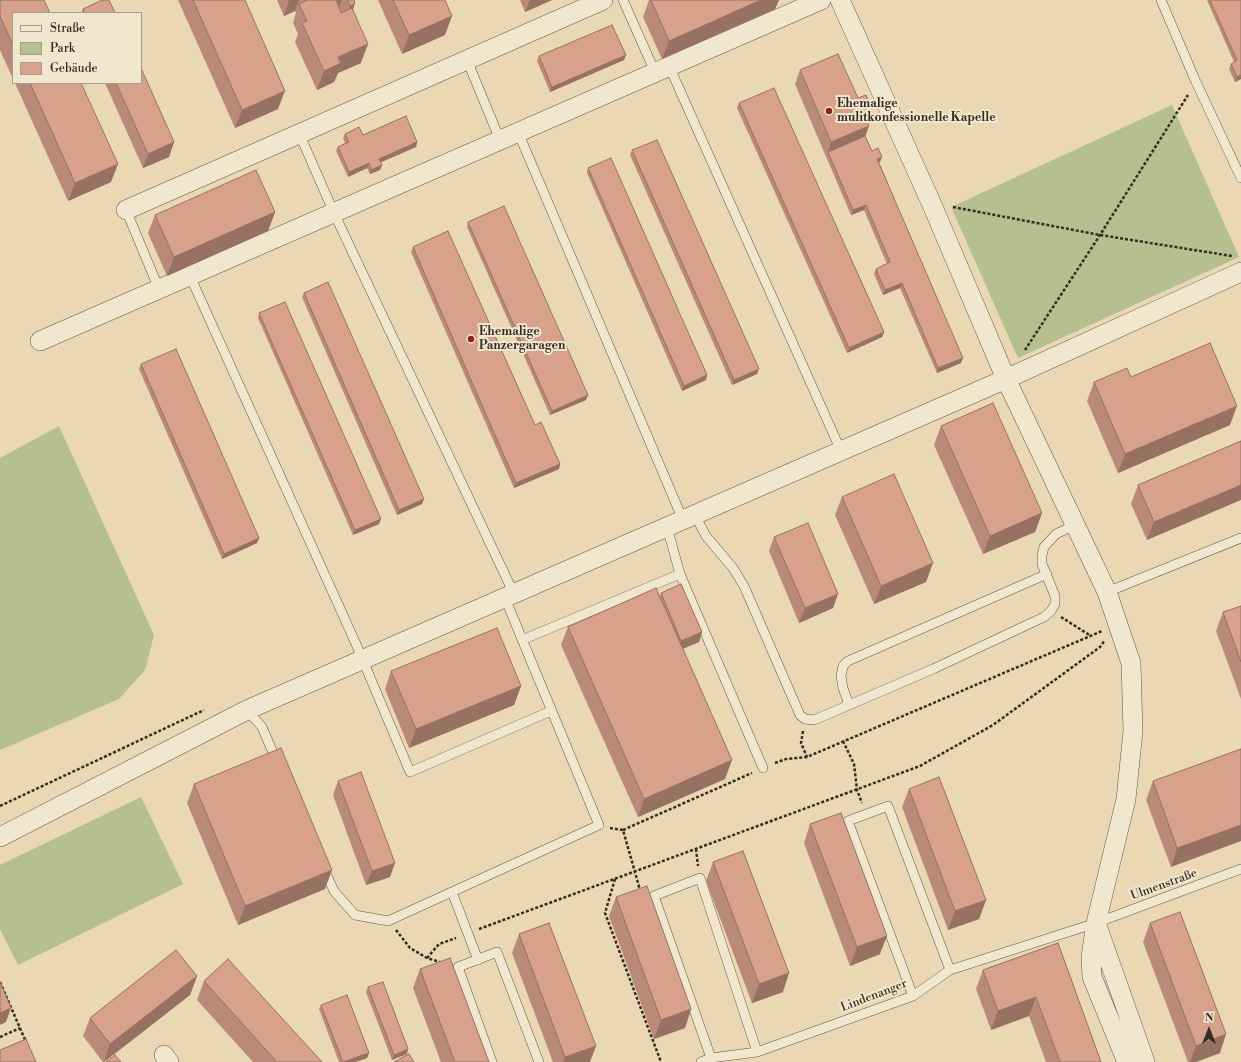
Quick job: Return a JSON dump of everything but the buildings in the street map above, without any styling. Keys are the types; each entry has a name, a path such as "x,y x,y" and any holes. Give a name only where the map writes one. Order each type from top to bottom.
{"street":[{"path":"126,210 603,0"},
{"path":"40,341 821,0"},
{"path":"840,0 933,207 1006,379 1107,592 1131,663 1133,731 1126,799 1096,923 1091,957 1092,977 1127,1062"},
{"path":"0,837 247,710 1006,379 1240,265"},
{"path":"1096,923 1145,1062"}],"lane":[{"path":"623,0 662,69 841,451"},
{"path":"1161,0 1196,82 1241,178"},
{"path":"467,60 500,140"},
{"path":"518,132 682,521 680,574 763,768"},
{"path":"299,133 509,596 522,640 599,825 388,921 355,915 334,891 322,862"},
{"path":"126,210 159,289"},
{"path":"190,276 362,660 410,772 551,711"},
{"path":"682,521 706,536 733,568 744,586 800,715 805,719 814,720 933,669 1044,618 1055,604 1055,596 1042,564 1044,547 1056,534 1075,525"},
{"path":"1107,592 1241,538"},
{"path":"522,640 680,574"},
{"path":"849,705 843,688 841,676 843,666 848,661 1046,574"},
{"path":"247,710 262,727 281,770"},
{"path":"913,996 848,821 888,806 950,970"},
{"name":"Ulmenstraße","path":"1096,923 1241,869"},
{"path":"711,1058 654,896 700,878 757,1052"},
{"path":"452,892 478,960"},
{"name":"Lindenanger","path":"702,1062 711,1058 757,1052 913,996 950,970 1096,923"},
{"path":"492,1062 458,967 497,952 539,1062"}],"path":[{"path":"1023,353 1100,235 1196,82"},
{"path":"933,207 951,207 1100,235 1240,265"},
{"path":"1051,611 1092,636"},
{"path":"599,825 623,830 763,768 786,759 807,757 1118,624"},
{"path":"427,958 439,944 920,766 993,725 1100,647 1118,624"},
{"path":"805,719 801,743 807,757"},
{"path":"843,741 854,764 857,790 866,814"},
{"path":"623,830 640,890 654,896"},
{"path":"615,879 605,913 661,1062"},
{"path":"388,921 410,948 427,958 458,967"},
{"path":"0,982 29,1048"},
{"path":"0,1037 20,1028"}],"green space":[{"path":"1172,105 1239,257 1018,358 951,207"},
{"path":"59,426 154,635 145,670 119,699 0,750 0,458"},
{"path":"141,797 183,884 18,965 0,929 0,865"}],"place":[{"name":"Ehemalige mulitkonfessionelle Kapelle","path":"829,111"},
{"name":"Ehemalige Panzergaragen","path":"471,339"}]}
